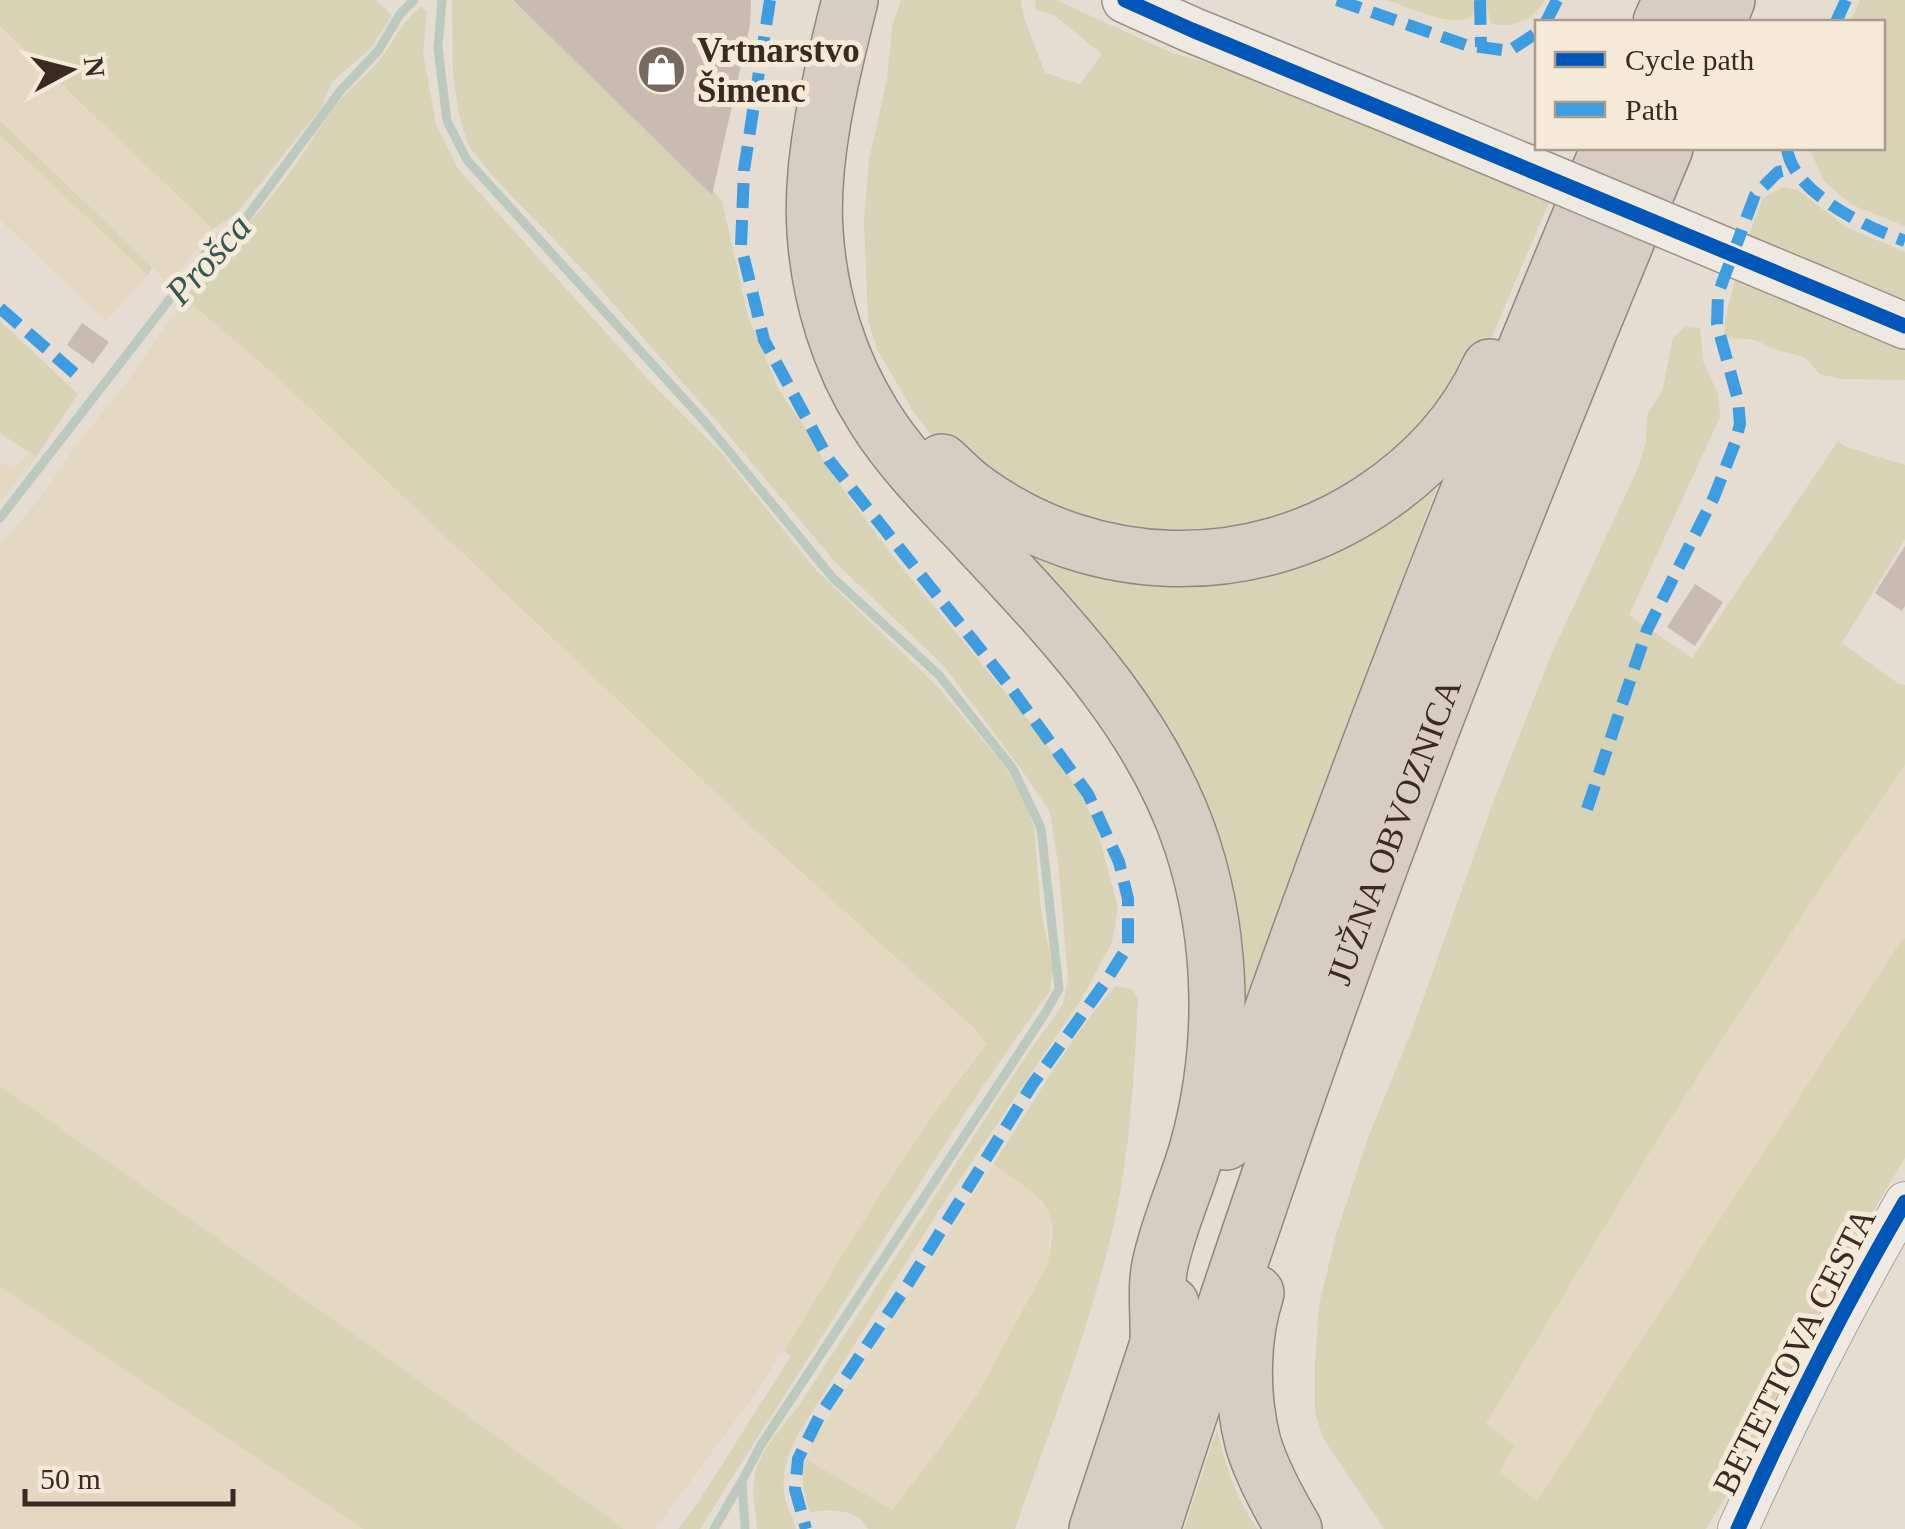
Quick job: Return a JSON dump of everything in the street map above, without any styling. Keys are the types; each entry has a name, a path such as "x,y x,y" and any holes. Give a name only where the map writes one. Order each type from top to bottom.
{"highway":[{"path":"850,0 816,176 814,227 818,263 835,334 874,416 901,453 1046,614 1132,722 1174,799 1202,880 1216,965 1213,1075 1197,1150 1159,1267 1158,1340"},
{"path":"884,0 849,118 838,187 840,261 847,298 877,376 909,428 974,491 1029,524 1084,545 1172,560 1252,552 1308,536 1356,512 1432,454 1476,393 1516,308 1550,288"},
{"name":"JUŽNA OBVOZNICA","path":"1097,1529 1231,1128 1385,705 1608,150"},
{"name":"JUŽNA OBVOZNICA","path":"1152,1529 1303,1081 1400,810 1578,357 1664,150"},
{"path":"1294,1529 1272,1490 1253,1443 1246,1360 1253,1304 1292,1188 1303,1081"}],"main road":[{"path":"1125,0 1905,326"}],"street":[{"name":"BETETTOVA CESTA","path":"1738,1529 1852,1294 1905,1202"}],"shaded area":[{"path":"0,0 375,0 392,15 371,48 332,82 321,108 236,214 213,229 0,26"},
{"path":"452,0 512,0 722,200 748,317 779,390 828,469 898,563 1038,732 1080,793 1096,825 1118,908 1112,942 1082,998 939,1210 798,1434 784,1473 786,1502 796,1529 757,1529 753,1486 760,1459 1063,1004 1068,977 1050,812 944,666 836,563 589,276 468,145 453,76"},
{"path":"901,0 1021,0 1045,73 1080,84 1102,54 1054,15 1036,10 1035,0 1056,0 1172,53 1285,84 1550,200 1491,339 1444,418 1323,514 1143,545 971,474 913,411 877,349 868,320 864,221 869,160 887,79 892,27"},
{"path":"1387,0 1478,0 1472,15 1455,20"},
{"path":"1478,0 1545,0 1522,21 1500,25 1491,24 1486,3"},
{"path":"1860,0 1905,0 1905,226 1852,205 1824,181 1810,150 1885,150 1885,20 1851,20"},
{"path":"421,6 427,12 423,52 436,124 458,169 655,387 724,456 815,569 936,685 1003,764 1034,827 1041,911 1053,970 1050,991 957,1126 700,1529 678,1529 791,1356 784,1350 881,1194 987,1044 278,378 185,298 279,187 336,105 379,61"},
{"path":"0,26 213,229 169,284 0,121"},
{"path":"0,121 152,267 148,275 0,135"},
{"path":"0,135 148,275 106,321 0,220"},
{"path":"1783,187 1798,190 1846,227 1905,252 1905,300 1749,235 1763,198"},
{"path":"1736,277 1905,347 1905,380 1841,379 1820,374 1804,357 1755,340 1724,337"},
{"path":"185,298 278,378 987,1044 879,1197 758,1390 655,1529 624,1529 0,1086 0,544 38,501"},
{"path":"0,321 78,394 36,457 0,433"},
{"path":"1685,327 1700,328 1703,361 1718,394 1720,417 1629,615 1692,658 1838,441 1905,465 1905,539 1842,643 1905,685 1905,765 1667,1124 1486,1424 1515,1446 1499,1472 1537,1501 1905,938 1905,1158 1847,1255 1706,1529 1384,1529 1323,1438 1315,1412 1319,1305 1336,1235 1369,1135 1411,1033 1491,808 1551,655 1637,470 1646,443 1647,415 1662,392 1673,338"},
{"path":"29,452 36,458 0,502 0,462 14,470"},
{"path":"1439,480 1244,1002 1218,895 977,513 1103,561"},
{"path":"1905,765 1905,938 1537,1502 1498,1472 1486,1425 1667,1124"},
{"path":"1116,986 1132,989 1138,1000 1121,1187 1107,1254 1083,1333 1015,1529 868,1529 851,1514 810,1512 803,1486 806,1459 892,1510 980,1390 1049,1261 1052,1236 1051,1220 1043,1203 993,1164 1066,1050"},
{"path":"0,1086 624,1529 364,1529 0,1286"},
{"path":"993,1164 1030,1190 1051,1216 1049,1261 980,1390 892,1510 806,1459 813,1441"},
{"path":"0,1286 364,1529 0,1529"},
{"path":"1217,1429 1232,1481 1258,1529 1184,1529"}],"building":[{"name":"Vrtnarstvo Šimenc","path":"513,0 751,0 750,25 712,195"},
{"path":"82,323 109,342 93,364 67,345"},
{"path":"1905,546 1905,606 1902,611 1875,593"},
{"path":"1695,584 1723,602 1695,646 1667,627"}],"waterway":[{"name":"Prošca","path":"0,518 215,241 244,221 414,0"},
{"path":"442,0 438,48 447,121 467,160 704,421 833,578 939,675 1013,769 1041,828 1059,989 761,1445 742,1481 745,1529"},
{"path":"714,1529 740,1484"}],"marked path":[{"path":"770,0 744,170 741,246 764,340 829,460 1008,684 1088,794 1119,862 1128,899 1128,946 1032,1085 906,1287 820,1415 798,1459 795,1489 806,1529"},
{"path":"1337,0 1466,45 1509,51 1535,34"},
{"path":"1480,0 1481,47"},
{"path":"1547,20 1557,0"},
{"path":"1837,20 1846,0"},
{"path":"1788,150 1802,180 1816,194 1852,217 1905,241"},
{"path":"1587,809 1647,630 1714,497 1740,424 1738,400 1717,324 1718,294 1755,195 1778,172 1792,169"},
{"path":"0,308 81,379"}],"cycle path":[{"path":"1125,0 1905,326"},
{"path":"1738,1529 1817,1363 1905,1202"}],"place":[{"name":"Vrtnarstvo Šimenc","path":"662,70"}]}
